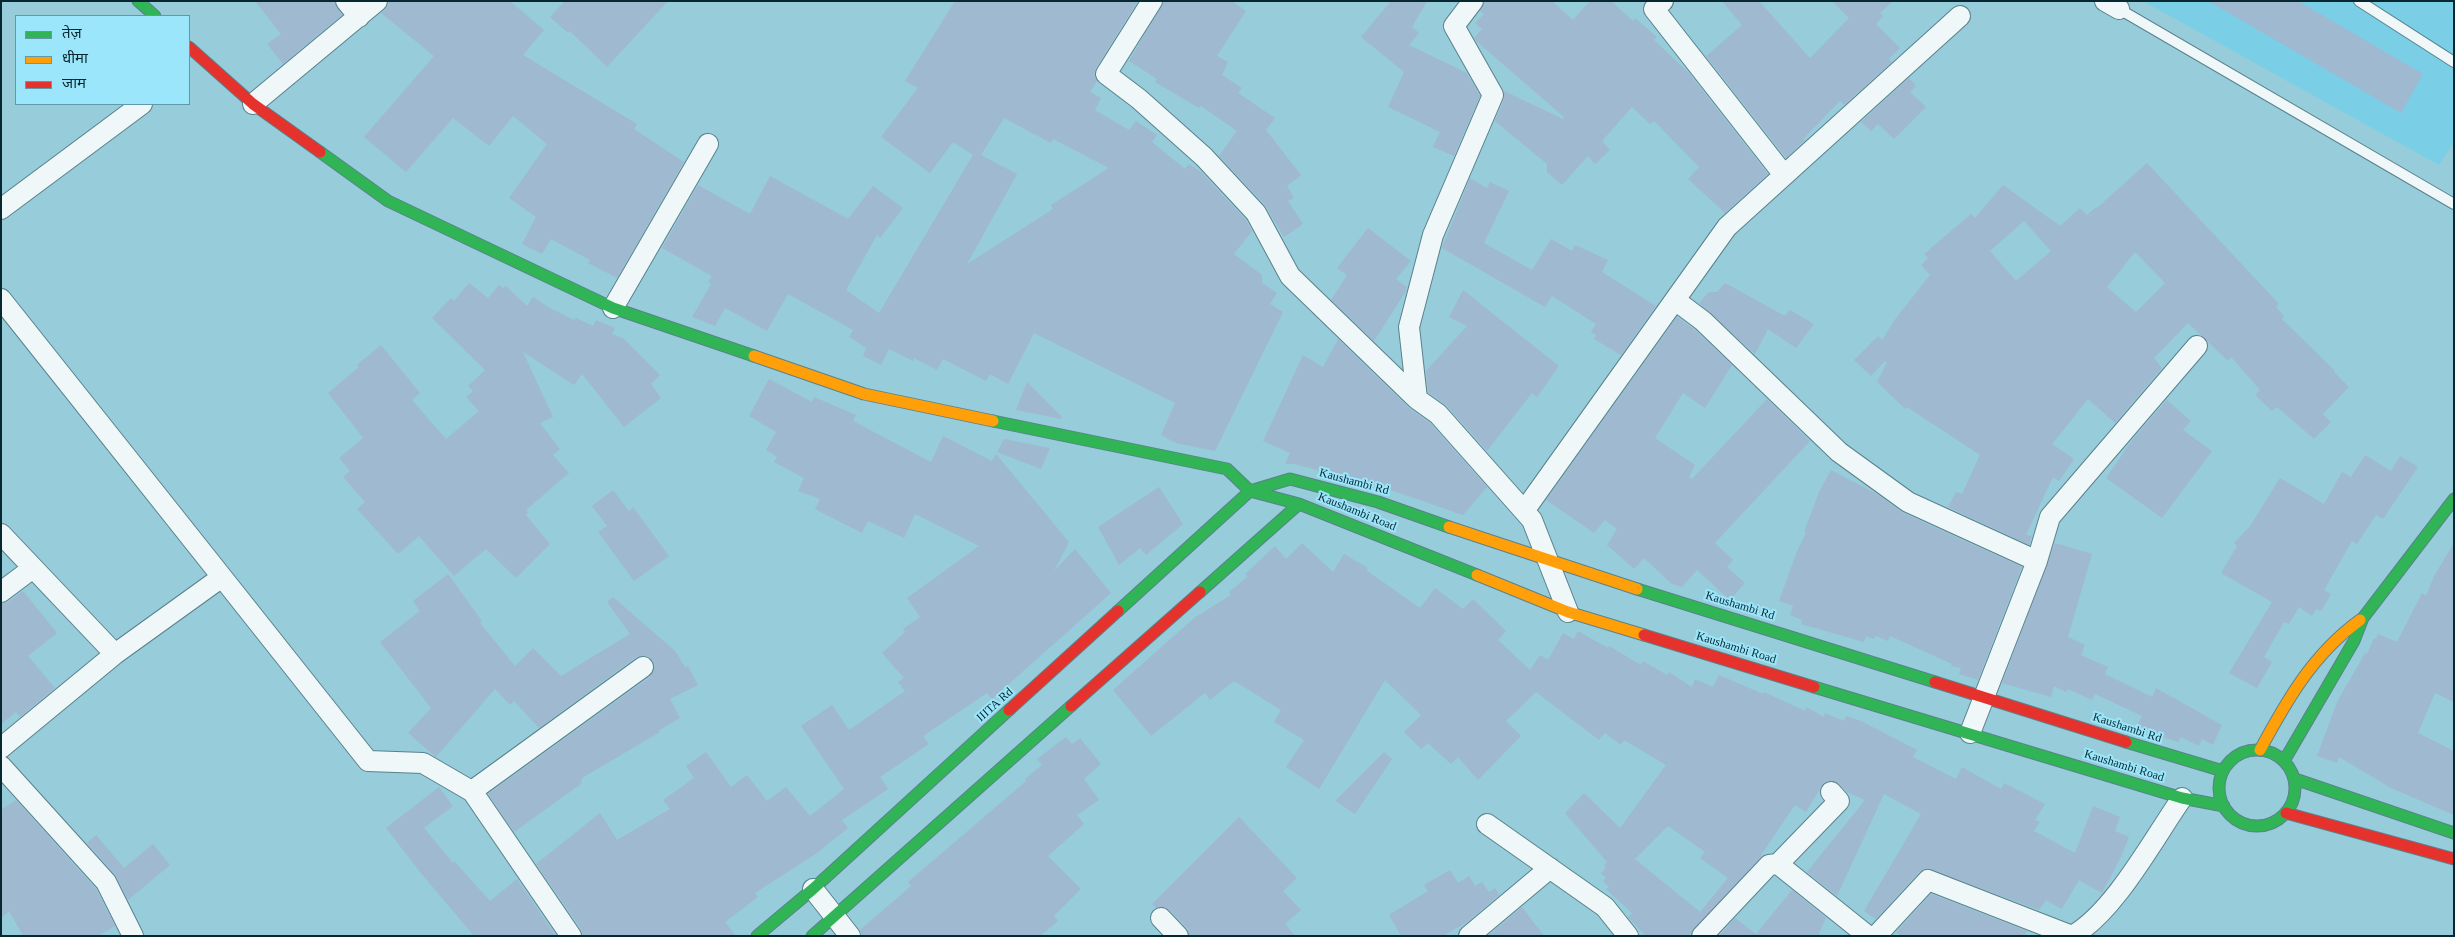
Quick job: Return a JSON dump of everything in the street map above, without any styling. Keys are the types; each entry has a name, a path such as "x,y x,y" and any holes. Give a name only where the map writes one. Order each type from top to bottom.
{"main road":[{"path":"138,1 154,15"},
{"path":"193,58 388,202 613,308 864,394 1227,469 1250,491"},
{"name":"Kaushambi Rd","path":"1250,491 1290,479 1378,502 1548,561 1984,696 2182,760 2223,771"},
{"name":"Kaushambi Road","path":"1250,491 1299,504 1568,612 2182,798 2224,806"},
{"name":"IIITA Rd","path":"757,936 813,889 1250,491"},
{"path":"2284,761 2354,641 2363,618 2454,499"},
{"path":"812,936 1299,504"},
{"path":"2260,750 2281,711 2312,661 2338,634 2363,618"},
{"path":"2260,750 2277,755 2284,761 2295,779 2296,791 2293,803 2279,820 2269,824 2248,825 2230,814 2224,806 2219,782 2223,771 2234,757 2242,753 2260,750"},
{"path":"2295,779 2454,833"},
{"path":"2286,813 2454,859"}],"street":[{"path":"346,1 359,17"},
{"path":"253,104 377,1"},
{"path":"1152,1 1106,74 1138,99 1204,157 1256,213 1290,276 1418,399 1438,414 1532,520 1568,612"},
{"path":"1418,399 1409,327 1433,235 1492,95 1454,26 1473,1"},
{"path":"1663,1 1654,10 1784,175"},
{"path":"1524,511 1727,227 1960,16"},
{"path":"1,209 141,105"},
{"path":"613,308 708,144"},
{"path":"1,300 368,761 423,763 473,792 571,936"},
{"path":"1675,300 1703,322 1839,452 1908,502 2037,561"},
{"path":"1970,733 2037,561 2050,517 2196,346"},
{"path":"1,534 115,654"},
{"path":"1,592 33,568"},
{"path":"1,748 115,654 222,577"},
{"path":"473,792 643,667"},
{"path":"1,766 106,882 133,936"},
{"path":"1702,936 1769,865 1778,864 1839,801 1831,792"},
{"path":"1876,936 1928,880 2072,936 2087,928 2111,902 2182,798"},
{"path":"1487,824 1605,907 1628,936"},
{"path":"1778,864 1868,936"},
{"path":"1469,936 1550,868"},
{"path":"813,889 850,936"},
{"path":"1161,918 1178,936"}],"lane":[{"path":"2359,1 2454,62"},
{"path":"2116,4 2454,204"}],"shaded area":[{"path":"2143,1 2454,1 2454,142 2439,165"}],"building":[{"path":"255,1 334,1 342,15 283,64 267,44 281,34"},
{"path":"389,1 510,1 544,30 523,55 637,124 634,129 684,162 617,278 588,263 590,260 551,239 542,254 522,244 536,217 509,198 547,144 513,116 489,146 453,118 406,172 364,137 434,56 381,13 388,6"},
{"path":"565,1 668,1 607,67 570,31 568,33 550,17"},
{"path":"955,1 1138,1 1096,68 1094,74 1097,81 1090,92 1101,98 1095,110 1129,130 1136,121 1157,135 1152,142 1185,169 1189,164 1201,172 1246,220 1252,231 1234,254 1262,275 1262,283 1277,293 1270,304 1283,312 1215,451 1176,443 1161,435 1175,403 1034,333 1008,384 990,374 986,381 943,359 937,370 914,358 913,361 889,349 881,365 863,356 866,348 849,337 853,330 788,294 767,331 725,308 715,326 692,317 711,284 708,282 712,276 662,248 698,185 750,214 770,176 848,219 873,186 903,208 880,238 877,235 846,290 879,313 973,155 953,142 930,173 881,137 918,88 905,81","holes":["1004,118 1051,143 1053,139 1109,168 1051,205 1053,209 967,264 1017,174 981,155"]},
{"path":"1164,1 1232,1 1246,11 1217,56 1228,62 1222,75 1242,88 1238,93 1275,118 1266,130 1301,175 1287,186 1294,198 1288,201 1303,224 1284,237 1265,205 1219,156 1237,131 1201,106 1199,108 1155,82 1157,79 1129,61"},
{"path":"1391,1 1427,1 1412,27 1419,33 1409,45 1467,73 1480,96 1454,156 1433,147 1440,132 1388,107 1404,72 1361,37"},
{"path":"1485,1 1552,1 1573,20 1590,1 1611,1 1633,21 1635,18 1657,37 1654,40 1688,72 1768,174 1725,213 1688,179 1699,167 1654,121 1650,124 1632,107 1602,141 1610,150 1595,164 1588,156 1562,185 1547,172 1547,164 1495,121 1504,99 1504,91 1563,119 1564,117 1475,40 1474,38 1482,29 1475,23 1484,14 1480,11"},
{"path":"1722,1 1759,1 1810,58 1849,18 1832,1 1893,1 1880,13 1883,16 1876,24 1900,48 1889,59 1892,62 1844,105 1840,101 1786,158 1706,56 1742,25"},
{"path":"2208,1 2298,1 2423,74 2401,113"},
{"path":"1909,78 1916,86 1910,92 1926,107 1894,139 1878,124 1871,131 1861,122"},
{"path":"2147,163 2279,304 2276,307 2284,316 2282,319 2349,387 2323,414 2331,422 2314,439 2277,407 2272,411 2255,395 2260,390 2231,357 2228,361 2188,323 2154,358 2162,368 2115,423 2088,399 2052,444 2074,459 2059,481 2053,477 2026,535 2032,536 2029,545 1948,507 1956,492 1962,494 1980,455 1907,407 1905,409 1877,382 1887,362 1885,361 1871,376 1854,360 1878,336 1882,340 1896,318 1930,275 1921,265 1928,258 1924,254 1971,214 1975,218 2003,185 2060,226 2080,208 2087,215","holes":["2024,221 2051,251 2016,281 1990,251","2135,252 2165,283 2136,312 2107,287"]},
{"path":"1470,178 1487,188 1490,182 1509,191 1484,243 1532,270 1551,239 1572,251 1575,245 1608,260 1602,272 1656,306 1621,355 1594,339 1596,335 1591,332 1596,324 1552,296 1545,307 1442,248"},
{"path":"1368,228 1411,261 1396,279 1407,287 1406,291 1374,341 1331,300 1347,275 1337,268"},
{"path":"469,283 488,298 499,285 503,288 506,286 527,306 533,297 574,320 576,318 593,326 596,320 615,328 612,334 623,338 660,375 651,384 661,398 624,427 582,374 574,385 523,352 553,417 540,423 560,449 553,455 569,473 526,510 528,512 526,515 550,544 516,578 486,549 454,576 419,536 398,554 357,509 365,502 343,477 350,471 339,458 363,438 328,393 359,367 357,365 381,345 420,393 412,400 446,439 479,411 466,397 473,391 468,386 485,370 432,318 451,298 454,301"},
{"path":"1725,283 1785,316 1790,310 1814,324 1796,348 1768,329 1755,354 1699,303 1709,292 1717,292"},
{"path":"1463,290 1559,366 1537,397 1532,393 1487,451 1447,406 1428,392 1426,371 1467,326 1449,317"},
{"path":"1677,317 1695,330 1732,365 1705,408 1683,393 1655,438 1695,465 1689,477 1692,479 1767,399 1810,441 1715,543 1733,560 1727,567 1745,583 1730,600 1697,570 1682,587 1672,584 1644,558 1634,569 1607,545 1617,529 1605,520 1594,533 1546,500"},
{"path":"1338,339 1409,408 1430,423 1487,487 1463,515 1382,487 1294,464 1285,464 1290,453 1263,441 1303,355 1323,367"},
{"path":"769,379 812,402 814,397 856,415 853,421 931,462 943,436 992,461 996,454 1069,542 1054,571 1075,549 1111,593 992,699 987,693 923,736 929,744 880,777 888,789 842,820 848,828 817,853 755,893 758,897 725,922 736,936 583,936 581,929 536,864 600,813 617,840 670,809 663,800 694,778 686,766 706,752 731,787 747,775 767,801 786,787 810,816 844,789 801,726 832,705 849,730 905,691 898,682 904,678 882,653 905,632 903,629 920,617 907,598 979,546 915,514 904,538 868,521 862,533 815,509 820,499 798,491 804,478 774,462 777,457 766,450 776,432 749,416"},
{"path":"1027,382 1062,417 1061,419 1016,410"},
{"path":"2167,400 2191,421 2183,430 2212,451 2162,518 2106,478 2133,439"},
{"path":"1004,439 1050,448 1041,469 997,452"},
{"path":"2365,455 2391,471 2400,456 2418,467 2383,519 2376,515 2357,544 2352,541 2324,590 2331,594 2321,611 2316,609 2312,616 2299,607 2289,624 2284,622 2264,657 2272,662 2257,688 2229,673 2272,602 2221,573 2237,546 2234,543 2250,526 2280,478 2324,504 2342,472 2351,477"},
{"path":"1831,470 1877,494 1903,513 2022,567 1978,680 1959,674 1961,668 1951,666 1952,664 1890,636 1888,641 1876,636 1874,639 1866,636 1864,642 1801,624 1802,620 1790,615 1793,606 1779,601 1797,551 1806,533 1804,532 1819,492"},
{"path":"1159,487 1183,524 1146,555 1140,548 1119,565 1098,527"},
{"path":"613,490 629,511 633,507 669,556 634,581 598,532 607,526 592,506"},
{"path":"1302,543 1333,572 1344,554 1368,568 1366,570 1420,608 1435,588 1463,609 1473,599 1506,631 1498,640 1530,670 1540,655 1548,660 1563,633 1574,639 1578,631 1608,648 1609,646 1641,665 1643,661 1667,675 1669,672 1692,687 1695,679 1713,687 1719,675 1763,694 1764,692 1805,711 1806,707 1824,717 1825,713 1844,721 1846,716 1861,721 1917,750 1913,757 1956,779 1962,767 2001,789 2004,783 2045,804 2035,820 2040,822 2034,831 2075,853 2093,806 2120,817 2115,831 2129,837 2102,893 2079,880 2062,909 2046,900 2039,910 1926,868 1919,872 1876,919 1864,911 1921,814 1884,794 1837,896 1807,872 1865,800 1847,792 1835,781 1828,781 1823,784 1806,812 1795,805 1762,856 1688,936 1646,936 1628,917 1632,913 1606,889 1609,887 1603,881 1606,878 1601,873 1606,868 1604,865 1607,862 1565,813 1584,793 1620,828 1666,765 1624,740 1621,745 1605,733 1599,740 1536,692 1506,721 1521,736 1478,780 1458,757 1451,764 1428,743 1421,749 1404,732 1421,715 1385,680 1319,789 1286,767 1304,740 1274,722 1281,710 1234,681 1210,700 1205,693 1151,736 1113,690 1194,618 1231,595 1229,592 1248,576 1245,574 1275,546 1286,559","holes":["1668,826 1705,852 1700,858 1728,878 1700,912 1635,859"]},
{"path":"2055,543 2092,554 2068,637 2085,645 2081,655 2108,667 2105,674 2152,697 2156,688 2222,725 2213,745 2202,739 2199,746 2181,737 2178,742 2149,733 2136,727 2142,716 2095,694 2092,700 2068,689 2066,692 2054,686 2051,697 2002,683"},
{"path":"2454,543 2454,702 2435,693 2418,733 2454,751 2454,815 2391,788 2339,757 2337,763 2317,756 2337,702 2365,653 2367,654 2374,638 2376,639 2378,634 2397,642 2422,593 2426,596 2434,576"},
{"path":"448,574 482,621 480,623 515,666 533,648 561,676 630,634 607,602 613,597 675,651 685,667 688,666 698,685 670,699 680,718 582,778 581,784 514,832 488,794 650,677 655,665 647,656 636,657 539,728 514,701 510,705 495,689 436,757 408,733 431,708 380,642 420,611 413,601"},
{"path":"23,591 57,633 28,656 55,688 20,717 16,712 1,724 1,604 8,602"},
{"path":"1066,737 1072,744 1080,738 1101,764 1084,779 1099,800 1077,815 1084,824 1048,856 1081,889 1054,916 1058,921 1040,936 862,936 860,930 911,886 908,882 1026,781 1025,779 1042,765 1037,759"},
{"path":"1384,752 1392,759 1355,814 1335,801"},
{"path":"439,787 453,806 424,828 453,863 454,861 490,901 517,879 556,936 474,936 420,872 386,828"},
{"path":"16,800 96,889 115,926 98,936 23,936 9,911 1,918 1,810"},
{"path":"1239,817 1297,878 1283,891 1301,910 1285,924 1295,936 1190,936 1187,928 1170,910 1164,907 1156,908 1152,904"},
{"path":"96,835 124,868 153,844 170,865 128,900 115,874 87,843"},
{"path":"1450,870 1458,883 1469,876 1475,886 1482,882 1489,892 1495,888 1499,895 1467,922 1443,936 1401,936 1389,915 1428,891 1424,885"},
{"path":"1792,890 1826,918 1818,936 1719,936 1735,918 1756,934"},
{"path":"1931,894 2027,931 2024,936 1901,936 1896,932"},
{"path":"1522,907 1544,936 1488,936"}],"traffic: fast":[{"path":"138,1 154,15"},
{"path":"320,152 388,201 613,308 754,356"},
{"path":"993,421 1227,469 1250,491 1299,504 1477,575"},
{"path":"1118,611 1250,491 1290,479 1378,502 1449,527"},
{"path":"2284,761 2354,641 2363,618 2454,499"},
{"path":"1200,592 1299,504"},
{"path":"1637,589 1935,682"},
{"path":"1814,687 2182,798 2224,806"},
{"path":"812,936 1071,706"},
{"path":"757,936 813,889 1009,710"},
{"path":"2126,742 2223,771"},
{"path":"2257,750 2272,753 2284,761 2292,773 2295,788 2292,803 2284,815 2272,823 2257,826 2242,823 2230,815 2222,803 2219,788 2222,773 2230,761 2242,753 2257,750"},
{"path":"2295,779 2454,833"}],"traffic: slow":[{"path":"754,356 864,394 993,421"},
{"path":"1449,527 1637,589"},
{"path":"1477,575 1568,612 1644,635"},
{"path":"2260,750 2280,713 2302,679 2328,648 2360,620"}],"traffic: jam":[{"path":"190,48 253,104 320,152"},
{"path":"1071,706 1200,592"},
{"path":"1009,710 1118,611"},
{"path":"1644,635 1814,687"},
{"path":"1935,682 2126,742"},
{"path":"2286,813 2454,859"}]}
